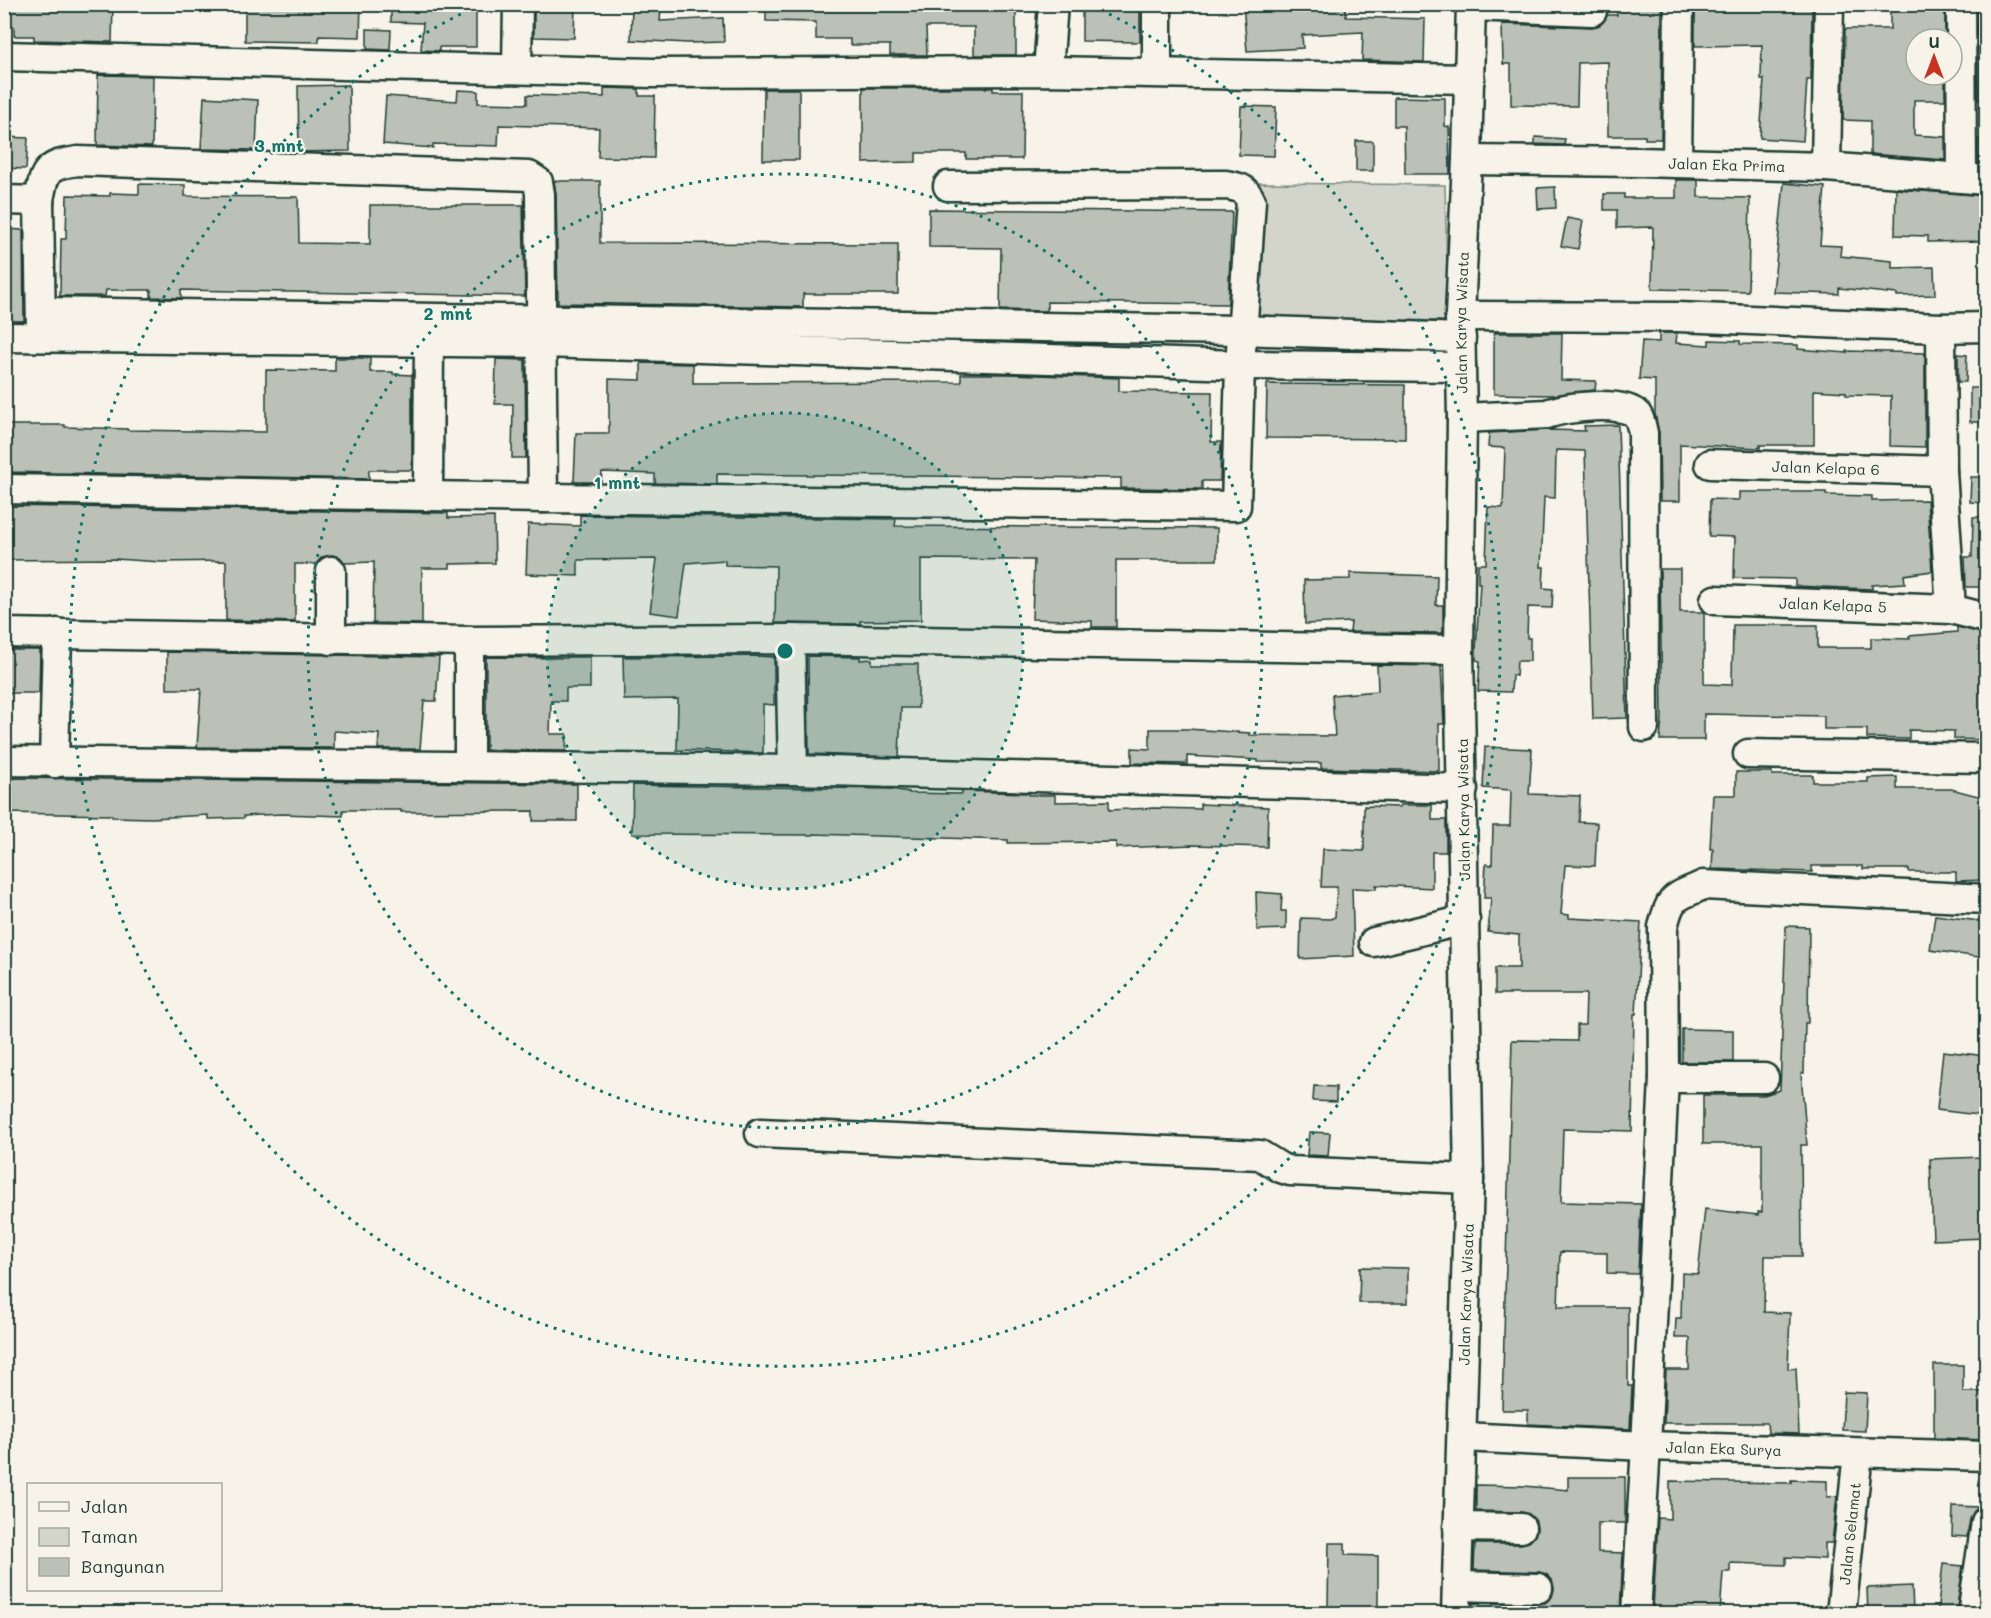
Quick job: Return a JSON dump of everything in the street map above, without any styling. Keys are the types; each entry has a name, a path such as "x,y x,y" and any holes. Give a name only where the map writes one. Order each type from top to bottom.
{"street":[{"path":"517,68 518,4"},
{"path":"1048,71 1053,4"},
{"path":"1157,4 1157,72"},
{"path":"1677,163 1679,4"},
{"path":"1826,167 1829,4"},
{"path":"1961,4 1974,179"},
{"path":"1471,5 1592,11"},
{"name":"Jalan Karya Wisata","path":"1456,1600 1469,1179 1459,650 1462,413 1460,327 1471,5"},
{"path":"4,56 652,73 1048,71 1470,79"},
{"name":"Jalan Eka Prima","path":"1467,160 1826,167 1974,179"},
{"path":"41,324 39,201 42,179 58,164 78,162 530,176 538,182 540,194 543,498"},
{"path":"4,489 1236,506 1241,330 1251,201 1247,192 1239,186 1226,184 948,186"},
{"path":"4,200 39,201"},
{"path":"4,337 41,324 541,331 1241,330 1460,327 1678,317 1941,328 1986,327"},
{"path":"41,324 429,341 541,331 1240,365 1461,367"},
{"path":"1941,328 1942,471 1951,609"},
{"path":"428,495 429,341"},
{"path":"1462,413 1547,414 1558,410 1610,406 1626,408 1638,416 1643,433 1644,727"},
{"name":"Jalan Kelapa 6","path":"1710,464 1942,471"},
{"path":"331,571 331,640"},
{"name":"Jalan Kelapa 5","path":"1715,600 1951,609 1986,618"},
{"path":"4,633 331,640 790,639 1459,650"},
{"path":"54,762 57,633"},
{"path":"790,639 793,770"},
{"path":"469,641 469,765"},
{"path":"1748,754 1986,758"},
{"path":"4,761 793,770 1463,789"},
{"path":"1636,1614 1664,1078 1663,927 1668,905 1673,899 1703,885 1986,899"},
{"path":"1374,942 1465,920"},
{"path":"1664,1078 1764,1078"},
{"path":"760,1133 1260,1155 1290,1171 1469,1179"},
{"name":"Jalan Eka Surya","path":"1462,1437 1646,1446 1986,1456"},
{"name":"Jalan Selamat","path":"1841,1614 1858,1453"},
{"path":"1972,1614 1986,1522"},
{"path":"1458,1527 1521,1528"},
{"path":"1456,1600 1538,1588"}],"green space":[{"path":"1253,183 1445,185 1448,321 1256,318"}],"building":[{"path":"4,4 113,4 112,42 34,40 34,36 14,36 14,27 4,27"},
{"path":"245,4 361,4 360,37 319,36 319,42 245,41"},
{"path":"391,4 476,4 476,47 439,47 439,51 421,50 423,23 391,22"},
{"path":"534,4 575,4 574,38 534,37"},
{"path":"766,4 1016,4 1016,55 974,55 974,27 926,27 927,55 890,55 890,45 850,45 850,39 816,39 816,22 766,21"},
{"path":"1082,4 1140,4 1140,42 1082,41"},
{"path":"1243,4 1345,4 1346,17 1425,19 1424,62 1362,60 1363,32 1302,35 1303,48 1247,51"},
{"path":"1617,4 1662,4 1661,139 1645,139 1645,136 1608,136 1608,62 1578,63 1577,106 1511,105 1511,64 1503,64 1502,24 1592,27 1600,25 1607,15 1617,15"},
{"path":"1695,4 1812,4 1811,80 1807,80 1803,141 1760,138 1764,79 1761,79 1762,45 1695,46"},
{"path":"1890,4 1945,4 1945,27 1904,27 1904,87 1945,87 1945,100 1914,100 1914,135 1945,137 1945,160 1870,154 1870,121 1843,120 1845,29 1890,29"},
{"path":"632,5 661,6 660,21 723,18 724,42 631,40"},
{"path":"1978,11 1986,12 1986,100 1978,100"},
{"path":"367,29 391,30 390,50 367,49"},
{"path":"98,75 153,76 152,147 97,145"},
{"path":"349,85 350,151 299,152 298,86"},
{"path":"604,88 639,89 639,96 655,96 654,158 598,157 599,128 499,125 498,146 433,144 433,148 383,144 386,96 457,101 458,90 478,91 478,103 527,104 527,95 604,97"},
{"path":"863,88 993,88 993,91 1023,91 1022,159 966,159 966,153 916,153 916,162 863,163"},
{"path":"764,89 799,89 799,160 763,160"},
{"path":"204,97 258,100 256,150 201,149"},
{"path":"1394,97 1445,98 1445,126 1449,127 1450,174 1405,174 1404,126 1394,126"},
{"path":"1241,106 1276,107 1274,156 1239,155"},
{"path":"4,137 28,138 26,169 4,168"},
{"path":"1535,137 1565,139 1564,145 1535,144"},
{"path":"1978,139 1986,139 1986,163 1978,163"},
{"path":"1356,141 1373,141 1373,171 1356,171"},
{"path":"1676,180 1698,180 1698,197 1750,198 1748,291 1652,289 1653,227 1617,228 1617,210 1604,210 1604,194 1624,194 1624,198 1676,198"},
{"path":"554,181 600,181 600,243 898,244 898,294 803,294 803,307 558,303"},
{"path":"1784,183 1825,187 1820,245 1841,246 1840,256 1892,261 1892,268 1934,267 1935,295 1897,296 1897,294 1839,288 1839,294 1773,292"},
{"path":"139,184 185,185 185,196 298,197 299,243 370,244 370,205 523,205 525,296 181,290 181,298 151,297 151,290 106,290 105,296 60,296 61,239 66,239 67,195 139,194"},
{"path":"1555,187 1556,208 1538,209 1537,188"},
{"path":"1896,189 1986,196 1986,241 1928,242 1928,236 1895,235"},
{"path":"929,209 1232,212 1228,304 1047,302 1047,311 1000,310 1001,248 929,247"},
{"path":"1567,218 1583,221 1578,249 1561,246"},
{"path":"4,229 23,230 24,321 4,321"},
{"path":"1494,333 1562,333 1561,380 1596,381 1595,390 1554,395 1494,394"},
{"path":"1659,333 1677,333 1676,343 1709,345 1709,340 1740,341 1740,344 1798,345 1798,349 1847,353 1847,351 1925,353 1925,447 1890,446 1891,396 1846,395 1846,392 1814,390 1814,445 1760,445 1760,448 1680,444 1680,501 1660,501 1659,433 1655,414 1655,380 1639,379 1642,341 1659,342"},
{"path":"1958,354 1967,355 1966,382 1958,382"},
{"path":"335,358 370,358 370,372 412,375 412,470 369,470 369,479 4,472 4,425 266,432 266,370 335,371"},
{"path":"496,359 525,360 526,458 512,458 513,404 495,404"},
{"path":"641,363 693,364 693,383 961,382 961,374 1009,374 1119,378 1119,391 1212,392 1211,442 1221,442 1220,481 1202,481 1202,489 1121,488 1121,478 717,474 717,484 655,483 655,474 602,472 601,482 574,482 576,433 609,433 609,379 641,380"},
{"path":"1267,384 1405,385 1405,439 1266,438"},
{"path":"1970,388 1986,388 1986,422 1970,422"},
{"path":"1618,425 1627,718 1593,719 1585,451 1556,450 1555,498 1544,497 1541,567 1544,567 1543,588 1553,589 1552,608 1528,607 1527,638 1530,638 1530,661 1517,661 1516,676 1512,675 1511,692 1478,691 1480,661 1476,660 1476,650 1480,583 1478,583 1478,564 1486,564 1488,507 1503,508 1505,448 1488,447 1489,433 1585,431 1584,426"},
{"path":"1971,477 1986,477 1986,503 1970,502"},
{"path":"1739,492 1826,492 1826,495 1872,496 1872,501 1927,500 1932,571 1904,575 1905,583 1872,585 1872,589 1795,586 1795,579 1734,578 1735,537 1709,536 1710,499 1739,500"},
{"path":"4,506 448,513 448,518 494,517 495,563 450,564 450,568 422,568 422,624 373,623 374,562 345,563 340,557 332,555 322,557 316,564 295,564 295,622 226,620 226,561 4,560"},
{"path":"580,515 896,519 895,526 1217,528 1217,560 1116,560 1116,627 1092,627 1092,621 1032,619 1034,560 921,559 921,620 860,621 860,624 775,623 776,566 725,565 725,560 686,563 679,616 650,612 657,559 578,560 578,576 526,574 528,524 580,526"},
{"path":"1973,517 1986,517 1986,587 1966,587 1965,557 1972,557"},
{"path":"1660,569 1680,569 1680,612 1704,612 1704,684 1732,685 1733,625 1818,625 1818,648 1871,648 1871,638 1910,639 1909,636 1957,632 1957,627 1986,634 1986,740 1954,739 1954,731 1909,730 1909,739 1867,738 1867,729 1824,729 1824,716 1704,714 1704,740 1660,740 1662,718"},
{"path":"1350,573 1437,576 1436,605 1443,605 1443,633 1350,632 1351,622 1305,624 1304,580 1350,579"},
{"path":"4,650 40,650 39,693 4,693"},
{"path":"167,652 439,657 436,701 424,701 420,749 378,749 379,734 334,731 334,748 197,747 201,689 167,689"},
{"path":"808,656 860,657 860,660 872,659 872,664 918,664 918,708 901,708 899,757 809,754"},
{"path":"486,657 590,657 590,688 566,688 566,701 551,701 550,734 567,734 566,751 486,750"},
{"path":"623,657 774,657 774,705 763,704 763,753 677,750 678,699 624,700"},
{"path":"1377,665 1441,666 1444,724 1439,724 1439,771 1321,768 1321,763 1258,762 1258,760 1187,756 1187,764 1132,763 1132,748 1150,749 1150,729 1187,729 1250,733 1250,735 1335,736 1332,695 1378,691"},
{"path":"1485,747 1532,749 1529,794 1580,796 1579,822 1597,823 1595,866 1565,865 1561,914 1569,915 1569,918 1641,922 1636,1014 1634,1014 1632,1131 1563,1129 1561,1202 1641,1204 1638,1274 1607,1273 1607,1253 1560,1252 1558,1307 1628,1307 1628,1386 1632,1386 1630,1429 1528,1424 1528,1410 1502,1410 1512,1040 1577,1041 1577,1025 1585,1025 1586,994 1495,994 1495,968 1519,968 1519,935 1488,932 1491,898 1484,898 1486,864 1492,865 1493,826 1510,826 1511,790 1483,788"},
{"path":"1736,772 1813,775 1813,782 1868,782 1868,778 1897,777 1897,789 1951,789 1986,798 1986,880 1956,881 1956,872 1909,872 1909,869 1863,869 1863,866 1812,866 1812,872 1712,869 1713,849 1710,849 1713,795 1736,795"},
{"path":"4,778 577,784 577,821 533,821 533,811 343,810 343,816 282,814 208,819 208,815 152,818 4,813"},
{"path":"633,785 891,789 909,793 962,794 962,791 1029,793 1029,795 1055,795 1055,802 1109,801 1109,810 1200,809 1200,804 1268,807 1267,847 1193,845 1116,848 1116,842 1008,843 1008,840 813,834 632,834"},
{"path":"1400,805 1432,805 1432,820 1446,820 1446,852 1432,852 1432,888 1376,885 1376,889 1352,888 1354,956 1300,959 1301,918 1330,919 1335,917 1337,887 1321,887 1323,849 1364,851 1364,806 1400,807"},
{"path":"1256,892 1282,894 1281,911 1286,911 1286,929 1257,930"},
{"path":"1935,915 1986,922 1986,958 1930,950"},
{"path":"1786,926 1809,927 1808,1023 1805,1023 1804,1073 1801,1073 1807,1145 1801,1145 1802,1256 1765,1256 1764,1312 1790,1313 1788,1369 1796,1368 1799,1434 1768,1433 1767,1423 1664,1423 1666,1370 1689,1370 1690,1338 1675,1338 1676,1318 1681,1318 1682,1273 1698,1274 1705,1209 1758,1215 1758,1212 1762,1212 1762,1144 1703,1144 1703,1095 1764,1095 1780,1090"},
{"path":"1682,1029 1733,1030 1733,1062 1682,1062"},
{"path":"1943,1051 1986,1056 1986,1116 1937,1110"},
{"path":"1314,1086 1336,1087 1336,1102 1313,1101"},
{"path":"1309,1132 1330,1133 1328,1156 1307,1155"},
{"path":"1983,1157 1986,1238 1933,1240 1930,1159"},
{"path":"1360,1267 1408,1268 1408,1303 1359,1303"},
{"path":"1934,1365 1963,1365 1963,1392 1986,1392 1986,1440 1934,1438"},
{"path":"1844,1392 1867,1393 1865,1431 1842,1430"},
{"path":"1568,1477 1625,1477 1625,1523 1598,1523 1598,1552 1623,1553 1620,1614 1473,1612 1473,1603 1545,1603 1552,1597 1554,1589 1552,1580 1546,1574 1539,1572 1474,1570 1475,1544 1521,1544 1529,1542 1535,1536 1537,1529 1536,1521 1529,1514 1476,1511 1476,1485 1568,1490"},
{"path":"1791,1480 1827,1481 1827,1497 1837,1496 1832,1543 1825,1543 1825,1559 1786,1557 1786,1565 1730,1563 1730,1572 1723,1572 1720,1614 1689,1614 1689,1611 1653,1610 1658,1518 1670,1519 1670,1481 1791,1483"},
{"path":"1953,1506 1979,1507 1970,1519 1967,1537 1952,1536"},
{"path":"1329,1543 1345,1543 1345,1555 1378,1556 1378,1610 1328,1609"},
{"path":"1943,1564 1963,1566 1956,1614 1937,1614"},
{"path":"1912,1586 1913,1614 1868,1614 1867,1588"}]}
